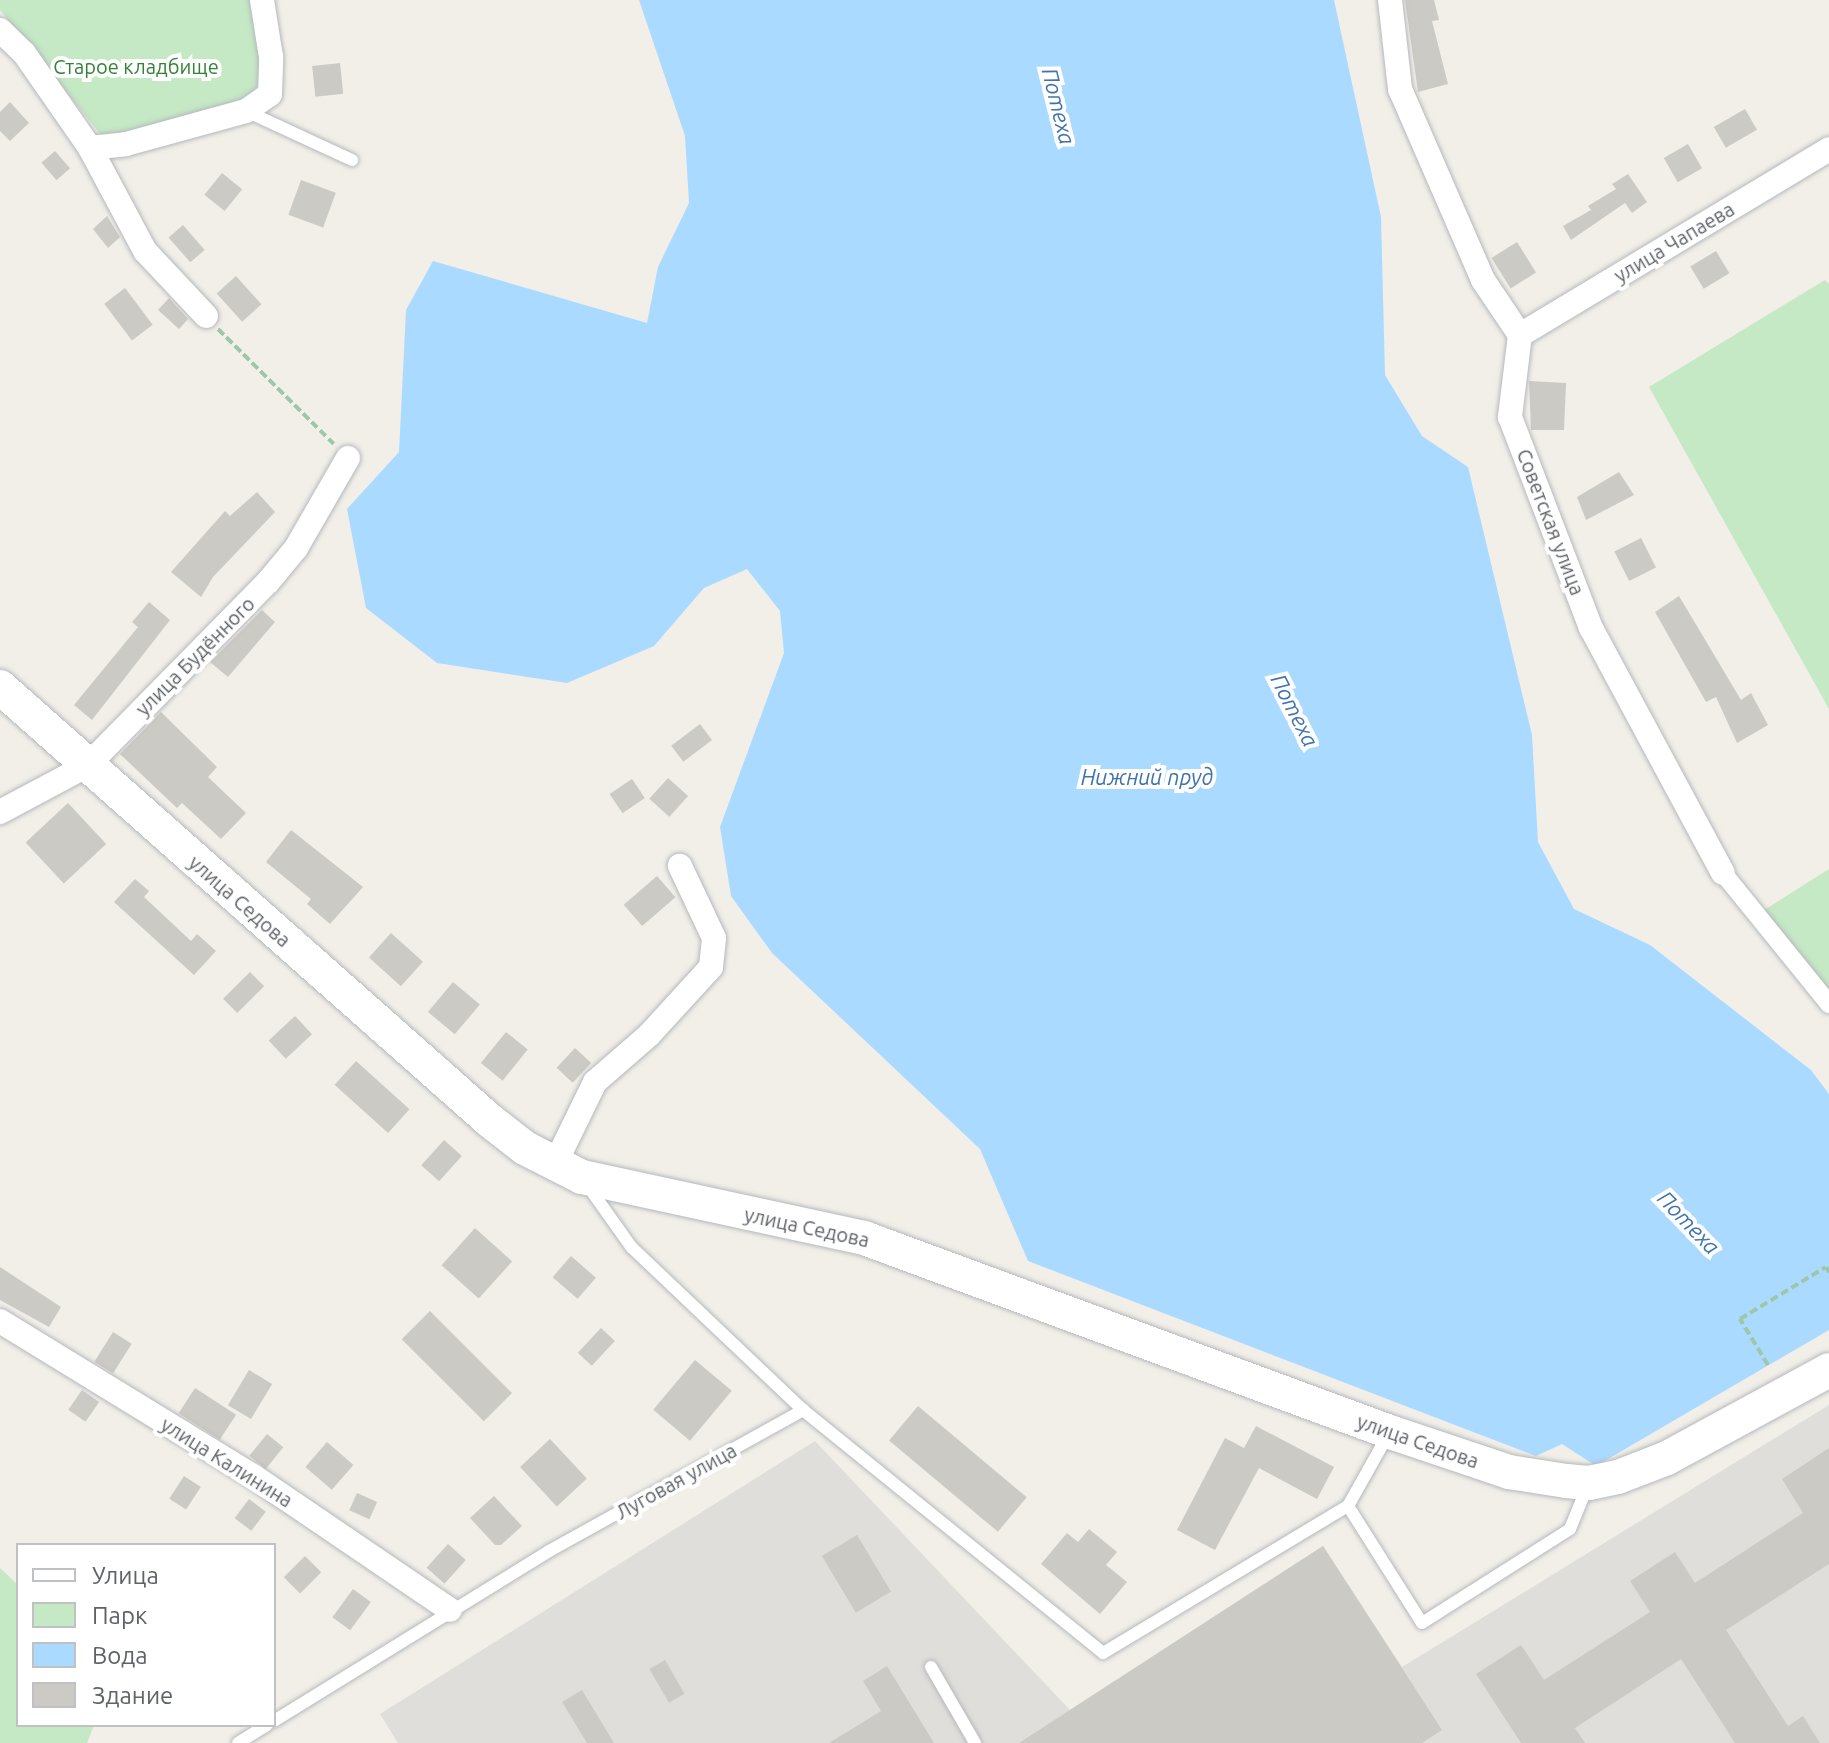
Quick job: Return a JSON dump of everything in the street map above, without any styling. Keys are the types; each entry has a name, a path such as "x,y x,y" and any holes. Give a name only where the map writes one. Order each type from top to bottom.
{"main road":[{"name":"улица Седова","path":"0,687 489,1120 568,1171 864,1238 936,1261 1390,1432 1509,1472 1589,1483 1667,1458 1829,1370"}],"street":[{"path":"90,148 126,144 246,111 270,94 271,57 262,0"},
{"path":"1390,0 1400,89 1483,280 1520,335"},
{"path":"0,30 24,53 90,148 145,251 206,316"},
{"name":"улица Чапаева","path":"1520,335 1829,149"},
{"name":"Советская улица","path":"1520,335 1510,417 1591,628 1723,873 1829,1004"},
{"name":"улица Будённого","path":"0,812 88,765 268,582 296,548 348,458"},
{"path":"568,1171 595,1082 649,1035 711,967 714,938 680,866"},
{"name":"улица Калинина","path":"0,1321 253,1476 450,1610"}],"lane":[{"path":"246,111 352,160"},
{"path":"568,1171 632,1248 803,1410 1103,1653 1348,1506 1390,1432"},
{"name":"Луговая улица","path":"276,1720 450,1610 803,1410"},
{"path":"1348,1506 1422,1623 1570,1529 1589,1483"},
{"path":"931,1667 975,1743"},
{"path":"238,1743 264,1727"}],"path":[{"path":"206,316 348,458"},
{"path":"1768,1365 1740,1319 1826,1267 1829,1272"}],"shaded area":[{"path":"1829,1405 1829,1743 398,1743 380,1714 815,1441 1070,1710 1323,1546 1402,1667"}],"green space":[{"name":"Старое кладбище","path":"0,0 256,0 263,76 245,105 115,140 101,135 0,10"},
{"path":"1825,280 1829,284 1829,709 1649,387"},
{"path":"1829,869 1829,1012 1753,917"},
{"path":"0,1568 16,1583 16,1727 93,1727 87,1743 0,1743"}],"water":[{"name":"Нижний пруд","path":"639,0 1334,0 1381,217 1385,375 1422,436 1468,467 1532,735 1538,842 1574,909 1650,945 1811,1070 1829,1094 1829,1330 1596,1466 1562,1444 1536,1456 1028,1261 980,1149 772,953 731,896 720,827 784,653 780,611 747,569 704,588 654,646 567,683 437,663 366,608 347,509 399,452 406,310 433,261 647,323 658,267 689,203 685,136"}],"building":[{"path":"1405,0 1434,0 1439,20 1432,21 1448,84 1418,92"},
{"path":"340,63 343,94 315,97 312,66"},
{"path":"10,102 29,123 10,141 0,131 0,112"},
{"path":"1745,109 1757,130 1726,148 1714,127"},
{"path":"1688,144 1702,168 1678,182 1664,158"},
{"path":"55,151 70,168 57,180 41,163"},
{"path":"222,173 242,189 225,211 204,195"},
{"path":"1628,174 1647,202 1632,213 1625,203 1571,240 1563,226 1591,210 1588,206 1616,189 1612,184"},
{"path":"301,180 336,193 323,227 288,215"},
{"path":"107,216 120,237 108,248 93,229"},
{"path":"183,225 205,250 190,262 169,237"},
{"path":"1517,242 1536,273 1511,288 1492,258"},
{"path":"1716,251 1729,273 1704,289 1690,266"},
{"path":"236,276 261,304 242,322 217,293"},
{"path":"125,288 153,325 132,340 104,304"},
{"path":"169,298 188,319 179,329 158,310"},
{"path":"1529,381 1566,383 1564,430 1531,430"},
{"path":"1619,472 1634,495 1586,520 1577,497"},
{"path":"257,492 275,512 213,577 201,597 171,572 225,511 230,516"},
{"path":"1641,538 1656,567 1629,581 1614,552"},
{"path":"1679,596 1741,700 1751,693 1768,725 1737,743 1716,697 1706,702 1655,612"},
{"path":"149,602 170,620 92,720 74,705 138,627 132,622"},
{"path":"262,610 275,622 228,677 210,662"},
{"path":"161,712 217,767 208,777 246,813 221,839 182,803 177,808 120,754"},
{"path":"700,724 712,740 683,762 671,746"},
{"path":"668,778 688,796 669,817 649,799"},
{"path":"632,779 645,798 622,813 610,794"},
{"path":"68,803 106,844 64,884 26,843"},
{"path":"291,830 363,887 330,924 307,904 311,899 266,862"},
{"path":"657,876 675,897 642,926 624,905"},
{"path":"135,879 149,891 144,897 191,941 197,934 216,951 194,975 114,902"},
{"path":"391,933 423,962 401,986 369,958"},
{"path":"250,972 264,986 237,1013 223,999"},
{"path":"453,982 480,1004 455,1034 428,1012"},
{"path":"295,1016 312,1034 286,1059 269,1041"},
{"path":"506,1032 528,1050 503,1081 481,1063"},
{"path":"575,1048 591,1063 573,1083 557,1068"},
{"path":"356,1061 410,1109 388,1133 335,1085"},
{"path":"444,1140 462,1156 439,1181 421,1165"},
{"path":"475,1228 512,1261 479,1299 442,1265"},
{"path":"571,1256 596,1278 578,1299 553,1277"},
{"path":"0,1267 61,1307 49,1327 0,1300"},
{"path":"430,1311 512,1393 484,1421 402,1339"},
{"path":"601,1328 615,1341 592,1366 578,1353"},
{"path":"113,1332 132,1344 113,1373 94,1362"},
{"path":"695,1360 732,1391 690,1441 653,1410"},
{"path":"249,1370 272,1384 251,1419 228,1405"},
{"path":"195,1388 236,1415 220,1440 179,1413"},
{"path":"82,1390 99,1402 85,1422 68,1410"},
{"path":"918,1406 1027,1497 998,1532 889,1440"},
{"path":"1256,1426 1334,1467 1317,1499 1259,1468 1215,1550 1177,1530 1225,1438 1244,1448"},
{"path":"267,1434 283,1447 266,1469 249,1456"},
{"path":"550,1439 587,1478 557,1506 520,1467"},
{"path":"327,1442 353,1465 332,1490 305,1467"},
{"path":"1829,1448 1829,1564 1726,1630 1788,1726 1803,1716 1820,1743 1735,1743 1681,1659 1575,1728 1585,1743 1521,1743 1476,1674 1521,1645 1544,1680 1650,1612 1630,1581 1675,1552 1695,1583 1803,1513 1782,1479"},
{"path":"184,1476 201,1487 186,1510 169,1499"},
{"path":"357,1493 377,1502 369,1519 349,1510"},
{"path":"494,1496 522,1526 501,1545 495,1545 470,1518"},
{"path":"249,1499 266,1512 251,1531 235,1518"},
{"path":"1089,1529 1117,1552 1106,1565 1127,1582 1100,1614 1041,1564 1067,1533 1078,1542"},
{"path":"857,1535 891,1592 856,1613 822,1556"},
{"path":"448,1544 466,1560 444,1584 427,1568"},
{"path":"1323,1546 1442,1730 1422,1743 1019,1743"},
{"path":"305,1556 321,1572 300,1593 284,1577"},
{"path":"353,1589 371,1602 350,1630 332,1617"},
{"path":"665,1660 684,1694 669,1703 649,1669"},
{"path":"887,1666 934,1743 829,1743 881,1711 863,1681"},
{"path":"582,1690 614,1743 587,1743 562,1702"}],"water label":[{"name":"Потеха","path":"1059,106"},
{"name":"Потеха","path":"1295,710"},
{"name":"Потеха","path":"1689,1222"}]}
